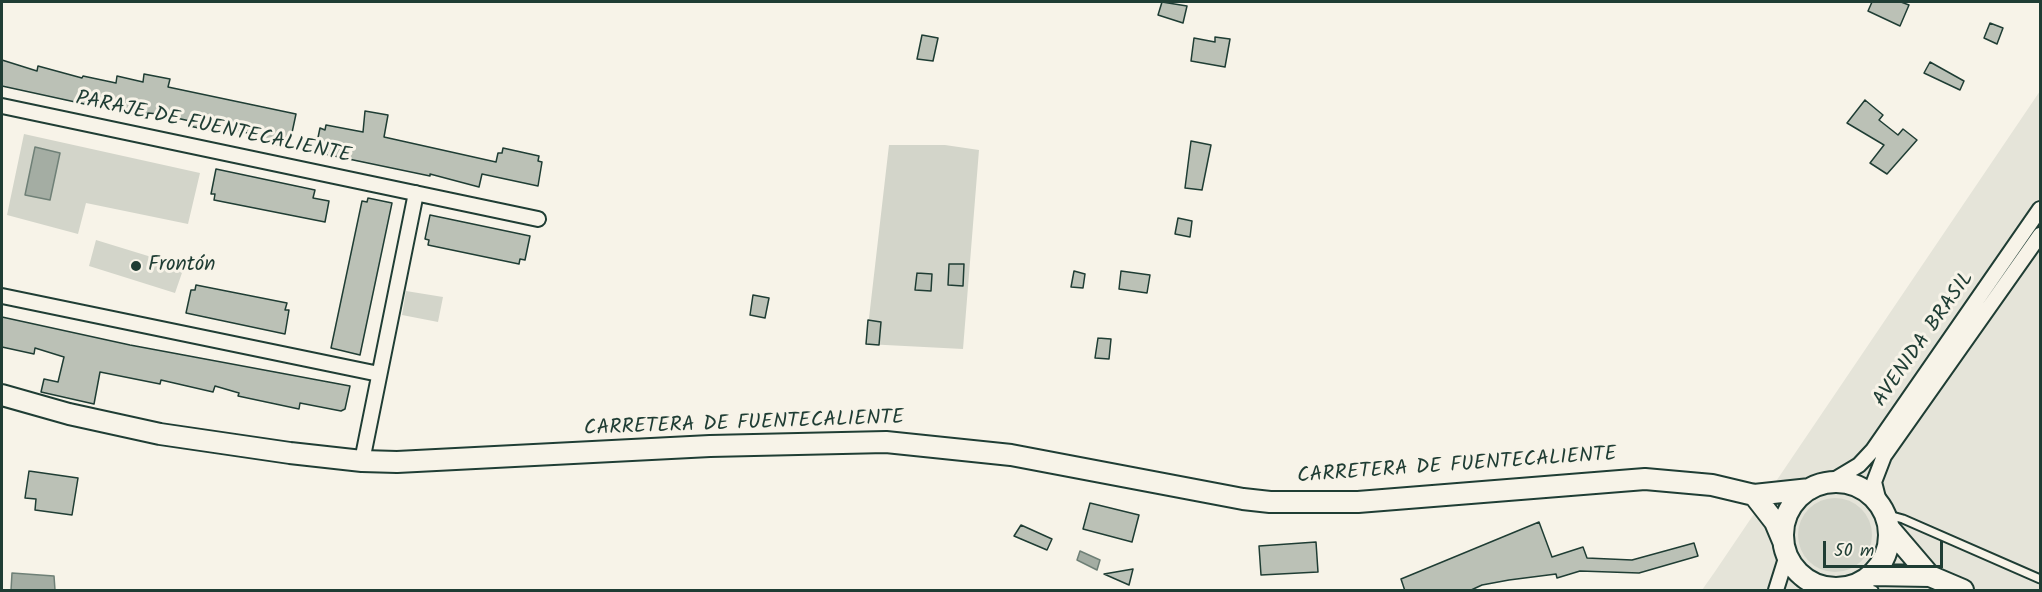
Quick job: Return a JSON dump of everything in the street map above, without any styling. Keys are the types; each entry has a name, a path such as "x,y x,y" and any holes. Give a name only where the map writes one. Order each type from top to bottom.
{"main road":[{"name":"CARRETERA DE FUENTECALIENTE","path":"2,395 69,414 160,434 362,461 518,457 710,446 886,442 1011,455 1243,499 1270,502 1358,502 1592,481 1644,479 1712,485 1754,495 1810,489"},
{"path":"1785,549 1784,527 1788,512 1797,499 1810,489 1830,483 1858,487 1885,516 1930,576 1963,591"},
{"path":"1754,495 1775,522 1785,549 1803,576 1823,589 1930,576"},
{"path":"1867,583 1882,562 1888,546 1885,516"}],"street":[{"name":"PARAJE DE FUENTECALIENTE","path":"2,106 538,219"},
{"path":"362,461 416,193"},
{"name":"AVENIDA BRASIL","path":"1830,483 1859,465 1874,450 2040,208"},
{"name":"AVENIDA BRASIL","path":"1885,516 1874,482 1884,456 2040,235"},
{"path":"2,296 379,374"},
{"path":"1776,591 1785,549"}],"lane":[{"path":"1885,516 1904,519 2040,579"}],"shaded area":[{"path":"2040,91 2040,590 1702,590 1714,573"},
{"path":"24,134 200,173 188,224 86,203 78,234 7,215"},
{"path":"889,145 945,145 979,150 963,349 866,344"},
{"path":"35,147 60,153 50,200 25,195"},
{"name":"Frontón","path":"96,240 184,267 175,293 89,266"},
{"path":"406,291 443,297 438,322 402,315"},
{"path":"1835,498 1856,504 1866,514 1872,535 1866,556 1856,566 1835,572 1814,566 1804,556 1798,535 1804,514 1814,504"},
{"path":"1080,551 1100,560 1097,570 1077,560"},
{"path":"12,573 54,576 55,590 11,590"}],"building":[{"path":"1162,2 1187,6 1183,23 1158,15"},
{"path":"1872,2 1901,2 1909,5 1900,26 1868,11"},
{"path":"1990,23 2003,28 1997,44 1984,38"},
{"path":"922,35 938,38 933,61 917,59"},
{"path":"1215,37 1230,39 1225,67 1191,61 1194,38 1215,42"},
{"path":"2,60 37,71 38,66 82,78 83,76 116,83 117,76 143,82 144,74 170,79 168,87 296,114 290,142 280,140 279,145 252,139 253,135 244,132 216,127 214,131 189,126 190,121 158,114 148,113 147,118 121,112 122,107 90,100 89,105 2,86"},
{"path":"1930,62 1964,81 1960,90 1924,73"},
{"path":"1865,100 1883,115 1879,120 1898,135 1903,129 1917,140 1887,174 1870,163 1884,145 1847,123"},
{"path":"365,111 388,115 384,137 496,162 498,153 502,153 503,148 539,156 538,161 542,162 538,186 482,174 479,187 430,174 430,176 315,152 320,128 325,130 326,125 363,132"},
{"path":"1191,141 1211,145 1202,190 1185,188"},
{"path":"216,169 315,190 313,198 329,201 325,222 214,200 215,194 211,194"},
{"path":"368,198 392,203 360,355 331,348 362,201 367,202"},
{"path":"430,215 530,236 525,260 520,259 519,264 428,245 429,240 425,239"},
{"path":"1178,218 1192,221 1190,237 1175,234"},
{"path":"949,264 964,264 963,286 948,285"},
{"path":"1074,271 1085,274 1083,288 1071,287"},
{"path":"1121,271 1150,275 1147,293 1119,289"},
{"path":"917,273 932,274 931,291 915,290"},
{"path":"196,285 287,303 285,310 289,310 285,334 186,313 191,290 195,290"},
{"path":"753,295 769,298 765,318 750,315"},
{"path":"2,317 130,345 350,386 345,409 341,411 300,403 299,409 238,396 239,393 215,386 213,392 161,380 160,384 100,372 94,404 41,392 44,379 58,382 64,357 35,348 34,354 2,347"},
{"path":"868,320 881,322 879,345 866,344"},
{"path":"1098,338 1111,339 1109,359 1095,358"},
{"path":"29,471 78,478 72,515 35,510 36,499 25,498"},
{"path":"1090,503 1139,515 1132,542 1083,529"},
{"path":"1539,522 1552,557 1583,547 1587,558 1632,560 1694,543 1698,556 1639,573 1580,571 1557,578 1556,574 1509,580 1482,585 1469,591 1405,591 1401,579"},
{"path":"1021,525 1052,539 1047,550 1014,536"},
{"path":"1316,542 1318,572 1261,575 1259,546"},
{"path":"1133,569 1129,585 1104,574"}],"place":[{"name":"Frontón","path":"136,266"}]}
